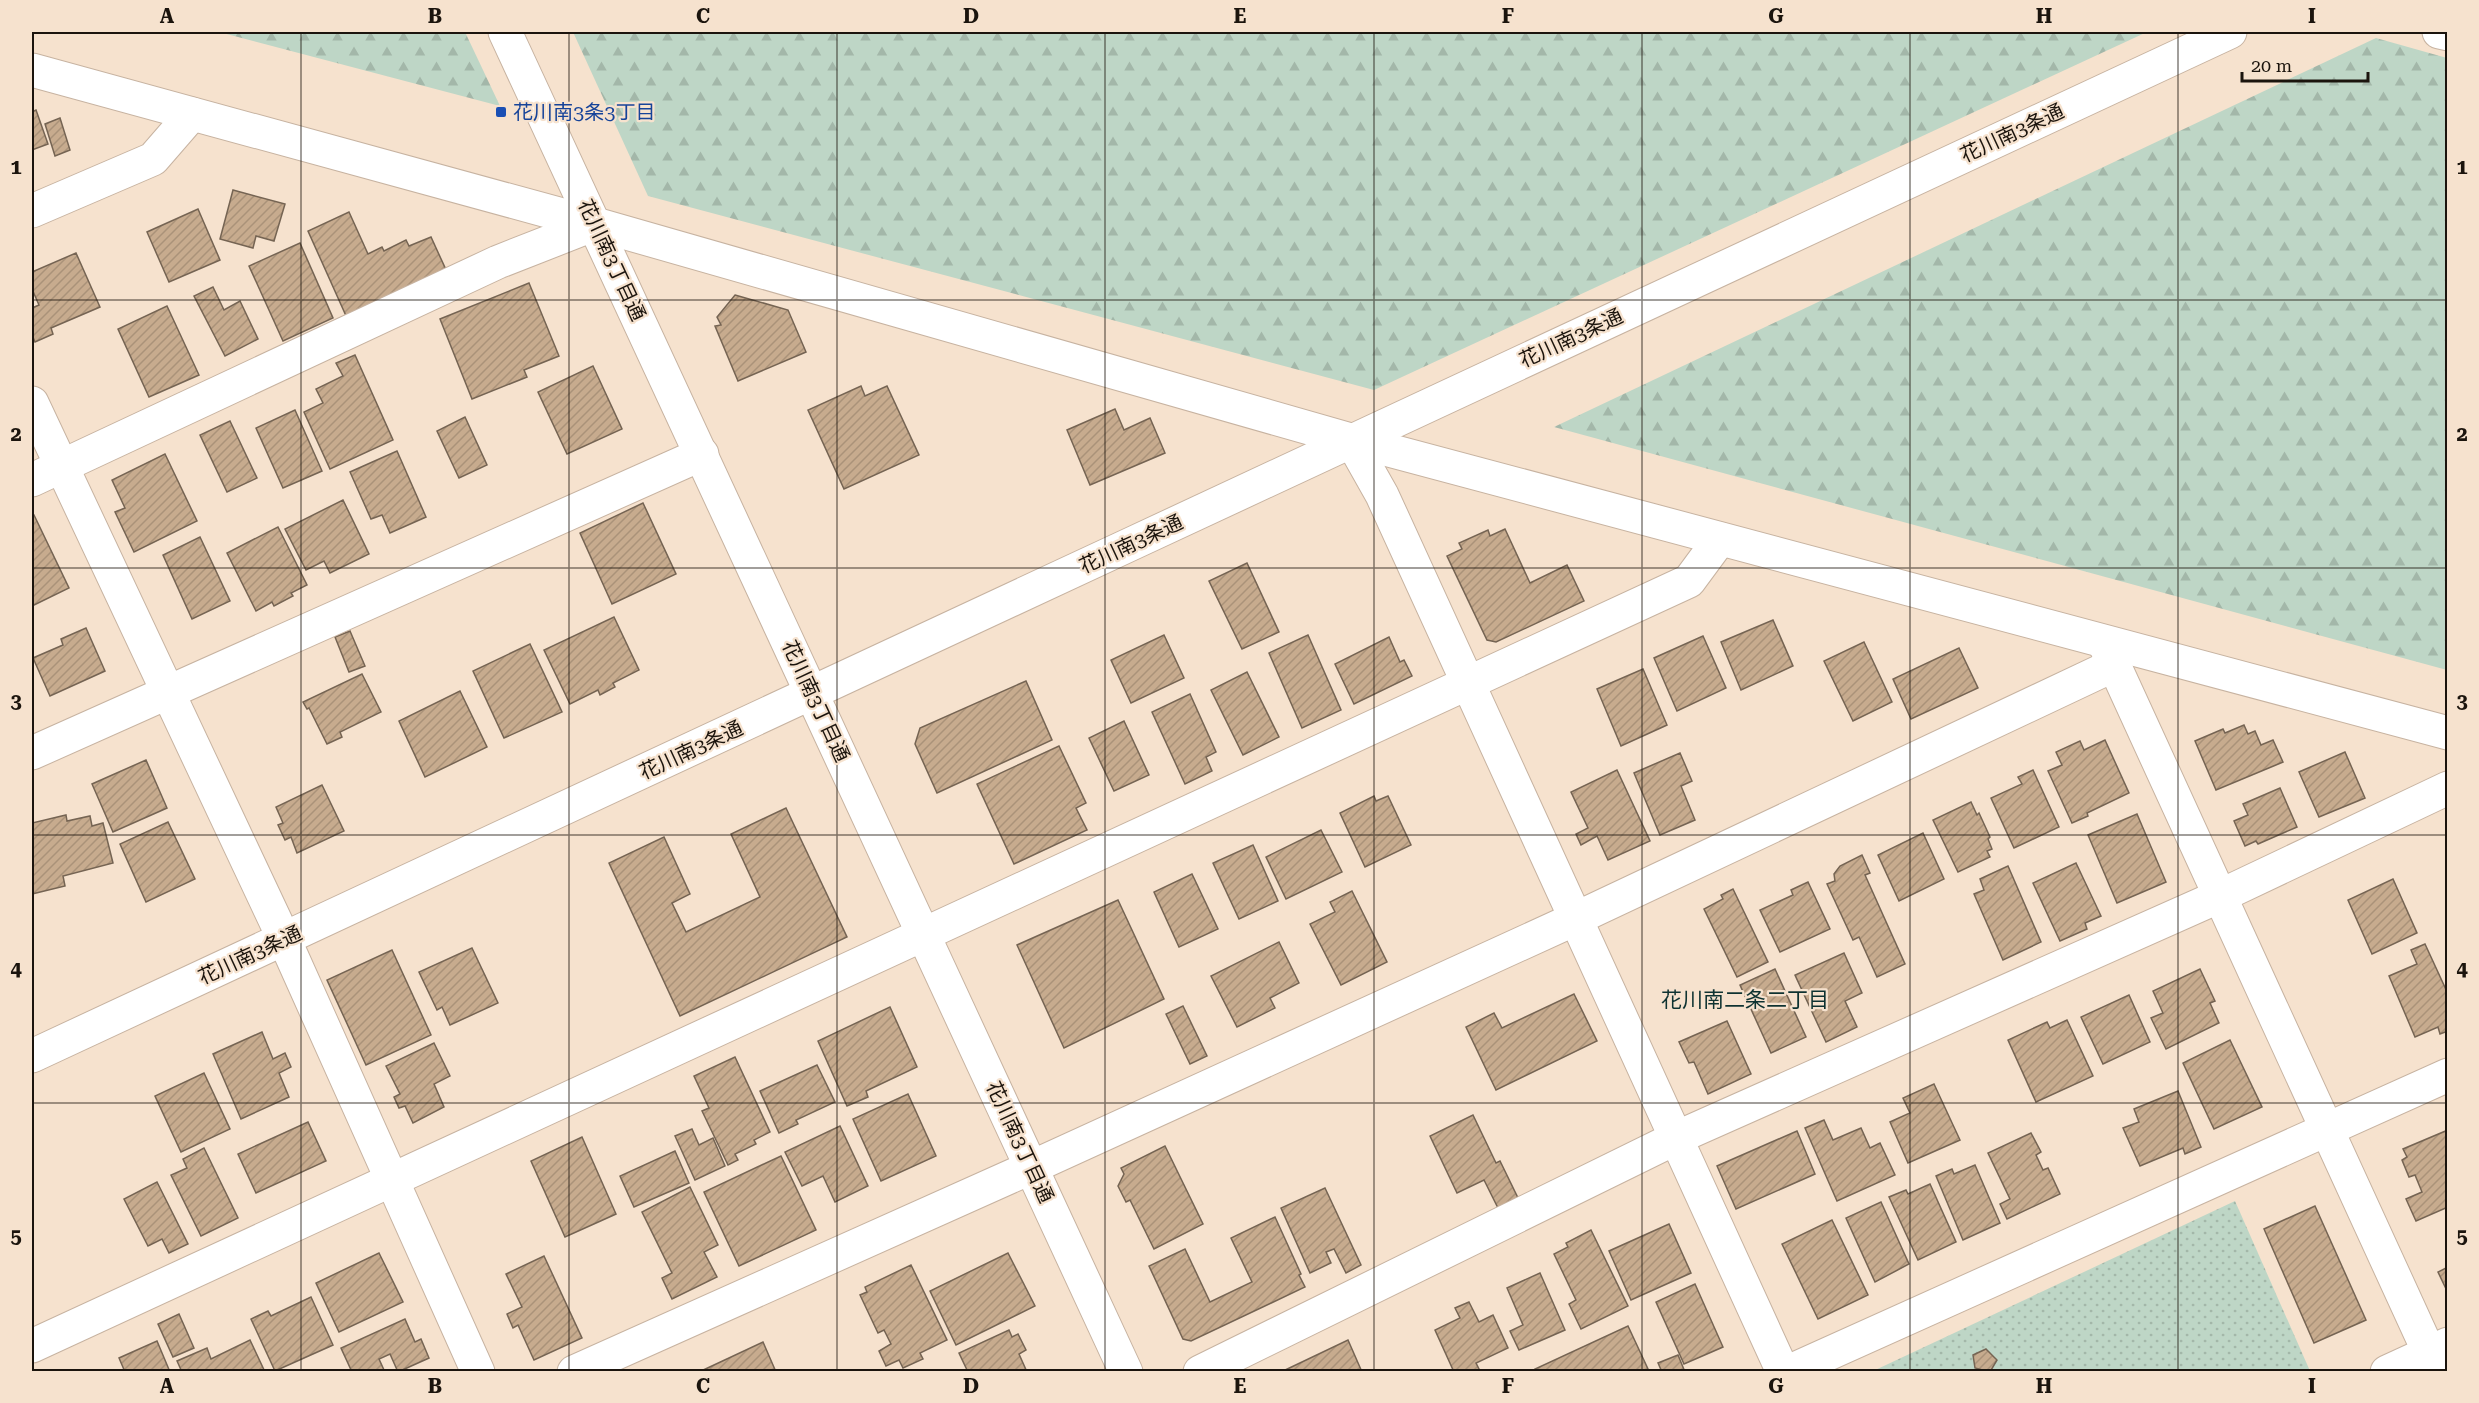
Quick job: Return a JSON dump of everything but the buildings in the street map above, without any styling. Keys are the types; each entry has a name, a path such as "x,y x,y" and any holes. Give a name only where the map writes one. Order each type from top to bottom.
{"street":[{"name":"花川南3丁目通","path":"505,32 1126,1371"},
{"name":"花川南3条通","path":"32,1056 2230,32"},
{"path":"2439,32 2448,34"},
{"path":"32,70 595,224 1351,440 1720,538 2108,653 2448,733"},
{"path":"32,211 153,159 192,114"},
{"path":"32,480 498,262 595,224"},
{"path":"32,403 284,939 478,1371"},
{"path":"1351,440 1382,495 1575,919 1786,1371 2448,1075"},
{"path":"32,753 702,454"},
{"path":"32,1346 1689,580 1720,538"},
{"path":"2108,653 2327,1130 2438,1356 2387,1371"},
{"path":"574,1371 1032,1167 1575,919 2108,653"},
{"path":"1200,1371 1676,1138 2220,896 2448,788"}],"green space":[{"path":"219,32 465,32 500,106"},
{"path":"573,32 2147,32 1374,390 648,196"},
{"path":"2376,38 2447,58 2447,670 1554,427"},
{"path":"2235,1201 2310,1371 1871,1372"}],"place":[{"name":"花川南3条3丁目","path":"501,112"}],"district":[{"name":"花川南二条二丁目","path":"1745,1000"}]}
